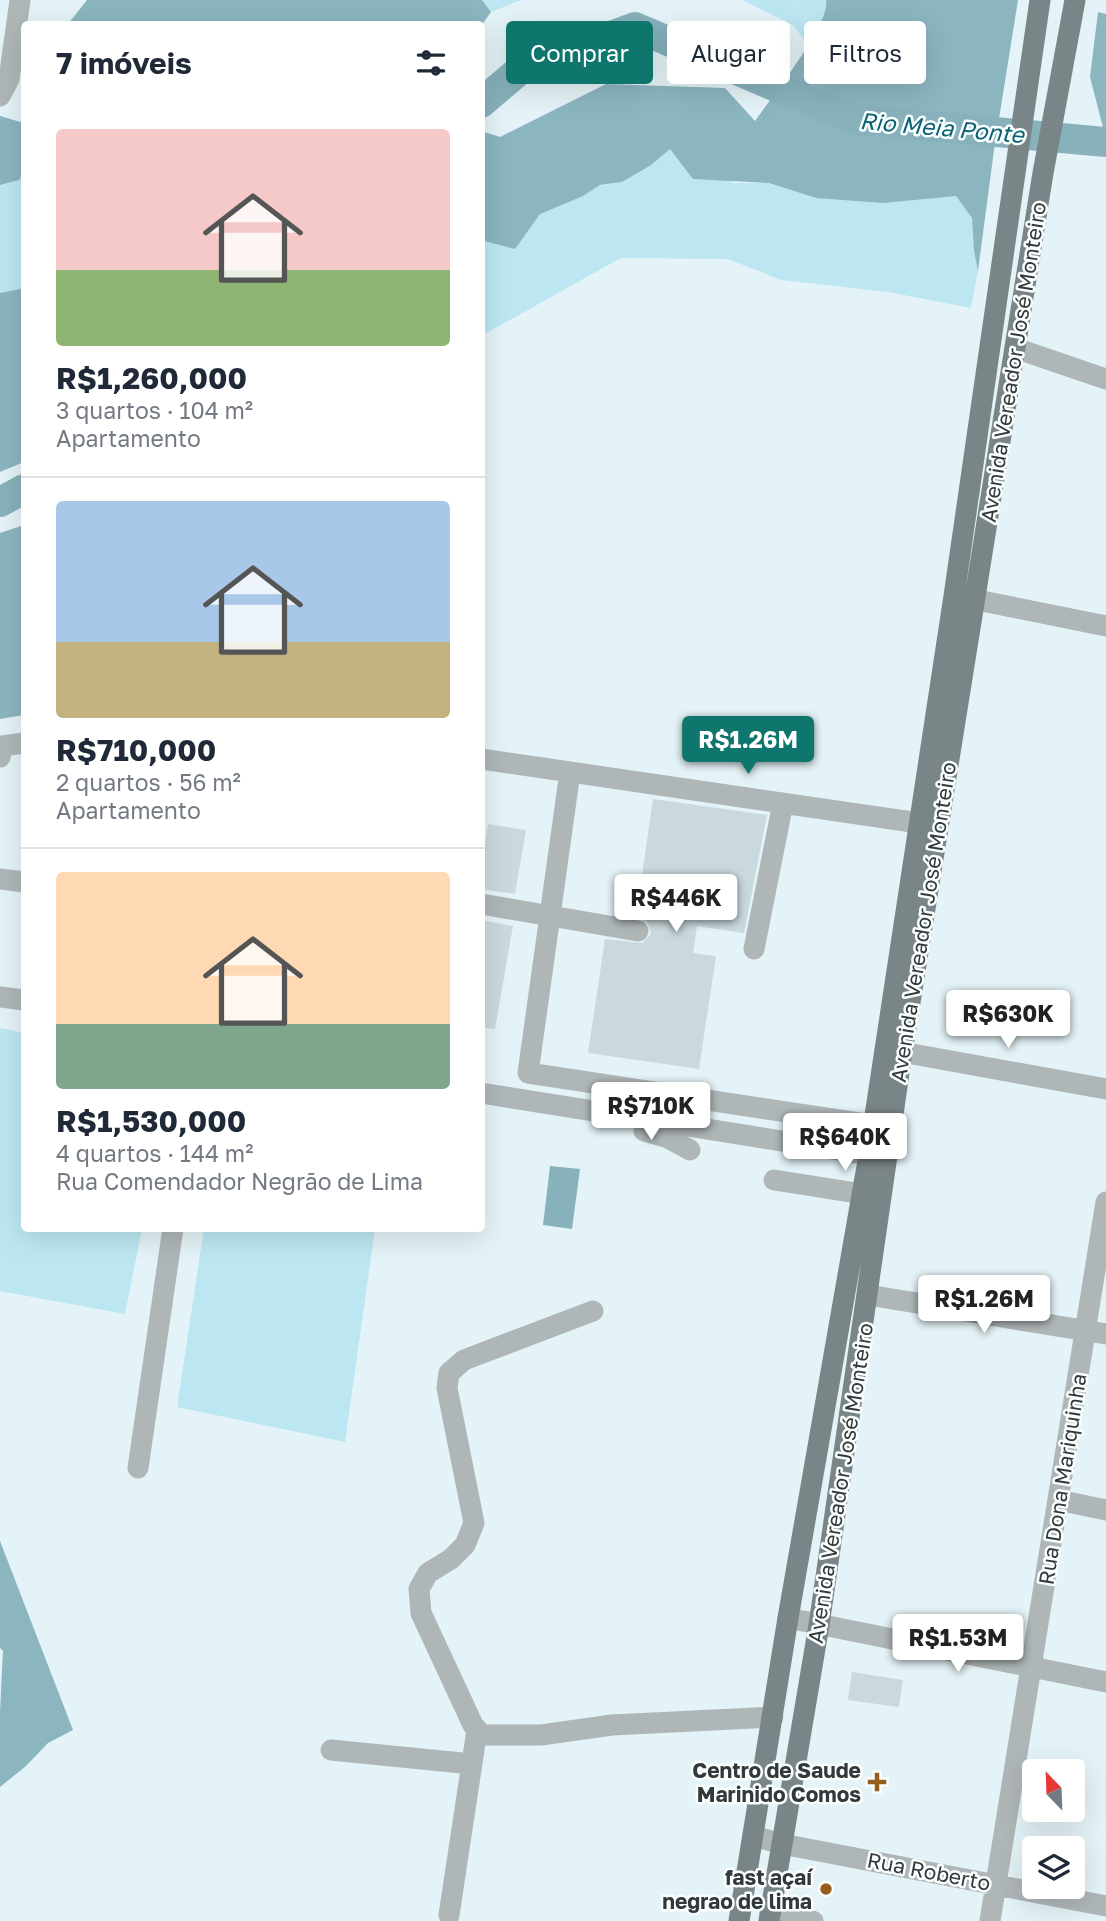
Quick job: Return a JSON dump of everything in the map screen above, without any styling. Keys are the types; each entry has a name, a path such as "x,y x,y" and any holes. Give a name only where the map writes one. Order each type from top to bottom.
{"main road":[{"name":"Avenida Vereador José Monteiro","path":"739,1921 873,1125 893,1051 965,598 1012,186 1040,0"},
{"name":"Avenida Vereador José Monteiro","path":"770,1917 819,1625 868,1295 919,823 1015,348 1043,173 1075,0"}],"street":[{"path":"0,96 9,79 20,0"},
{"path":"1015,348 1106,379"},
{"path":"965,598 1106,626"},
{"path":"0,757 2,746 21,743"},
{"path":"485,760 919,823"},
{"path":"570,772 528,1073 873,1125"},
{"path":"754,949 783,803"},
{"path":"0,879 21,882"},
{"path":"485,905 638,931"},
{"path":"0,997 21,1000"},
{"path":"893,1051 1106,1089"},
{"path":"485,1094 869,1155"},
{"path":"731,1133 735,1104"},
{"path":"485,1109 646,1131 668,1138 690,1150"},
{"path":"774,1180 863,1194"},
{"name":"Rua Dona Mariquinha","path":"990,1921 1058,1500 1096,1332 1106,1202"},
{"path":"138,1468 172,1232"},
{"path":"868,1295 1096,1332"},
{"path":"593,1311 464,1360 450,1373 447,1388 474,1523 466,1545 451,1559 428,1573 419,1589 421,1613 473,1725 482,1735 541,1735 612,1725 773,1717"},
{"path":"1058,1500 1106,1510"},
{"path":"788,1618 1106,1682"},
{"path":"449,1916 477,1730"},
{"path":"331,1750 472,1764"},
{"name":"Rua Roberto","path":"753,1836 782,1844 1106,1906"},
{"path":"770,1917 813,1921"}],"shaded area":[{"path":"87,0 482,0 491,12 485,21 70,21"},
{"path":"482,0 521,0 491,12"},
{"path":"742,0 826,0 828,8 821,21 804,21 804,40 790,21"},
{"path":"826,0 1018,0 978,271 972,218 956,196 883,203 816,198 769,183 693,179 670,149 651,165 622,182 600,185 583,196 540,214 515,249 485,241 485,132 500,137 606,84 725,88 755,121 782,84 790,84 790,73 804,51 804,84 926,84 926,21 821,21"},
{"path":"1098,12 1106,14 1106,139 1090,77"},
{"path":"0,116 21,122 21,177 19,180 0,185"},
{"path":"670,149 733,183 769,183 816,198 956,196 972,217 978,271 971,308 888,292 781,280 728,259 621,258 485,334 485,205 621,182"},
{"path":"21,177 21,289 0,293 0,185 19,180"},
{"path":"21,289 21,463 0,472 0,293"},
{"path":"21,526 21,716 0,719 0,533"},
{"path":"0,1028 21,1032 21,1232 141,1232 125,1314 0,1291"},
{"path":"550,1166 580,1169 572,1229 543,1225"},
{"path":"203,1232 375,1232 345,1442 177,1407"},
{"path":"0,1541 73,1730 48,1743 0,1787 3,1651 0,1648"}],"building":[{"path":"653,799 767,815 744,933 697,926 693,953 716,956 699,1069 588,1053 605,939 642,943 651,934 647,921 636,917"},
{"path":"488,824 526,830 515,894 485,890 485,842"},
{"path":"485,921 513,926 495,1029 485,1028"},
{"path":"852,1672 903,1680 899,1707 848,1700"}],"waterway":[{"name":"Rio Meia Ponte","path":"485,100 521,69 635,27 852,119 1106,142"},
{"name":"Rio Meia Ponte","path":"0,502 21,491"}],"place":[{"name":"Centro de Saude Marinido Comos","path":"877,1782"},
{"name":"fast açaí negrao de lima","path":"826,1889"}]}
